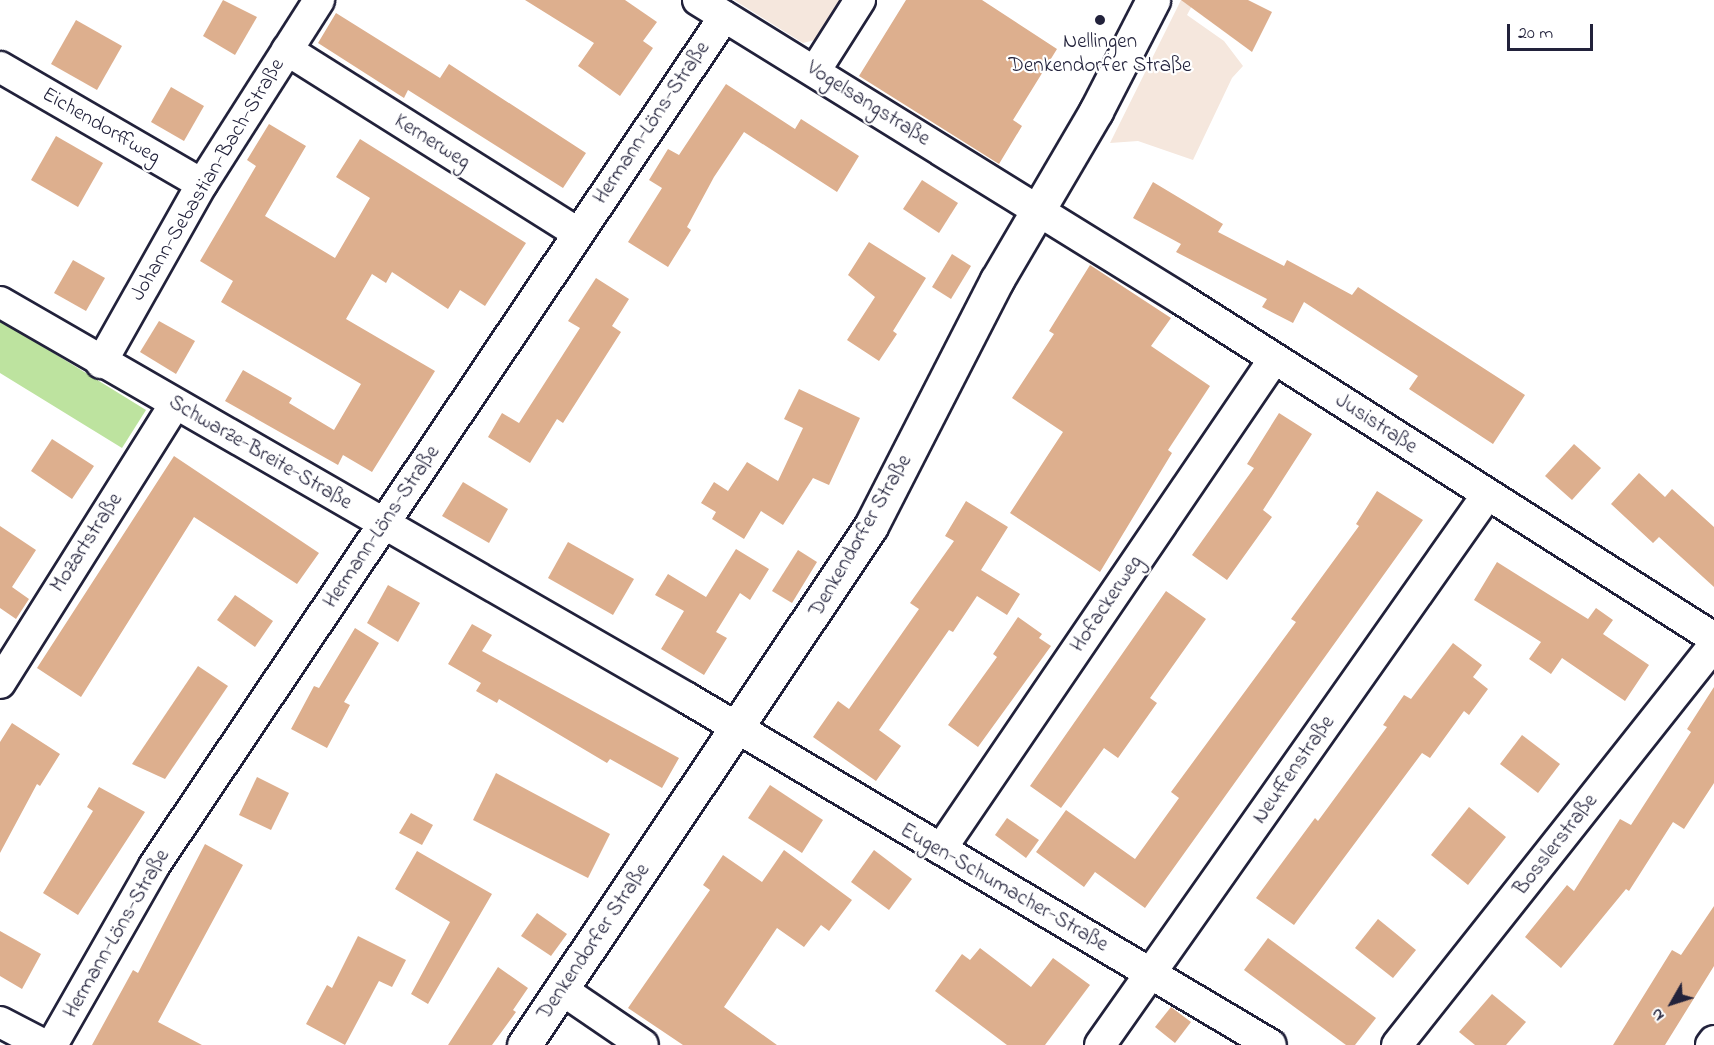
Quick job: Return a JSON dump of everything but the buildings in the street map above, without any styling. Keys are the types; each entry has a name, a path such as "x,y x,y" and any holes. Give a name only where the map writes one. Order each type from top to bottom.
{"main road":[{"name":"Denkendorfer Straße","path":"524,1045 738,729 871,526 997,280 1096,111 1153,0"}],"street":[{"name":"Vogelsangstraße","path":"698,0 1038,210"},
{"path":"815,71 860,0"},
{"name":"Johann-Sebastian-Bach-Straße","path":"101,363 202,184 317,1"},
{"name":"Hermann-Löns-Straße","path":"52,1045 144,881 724,17"},
{"name":"Kernerweg","path":"287,50 578,233"},
{"name":"Eichendorffweg","path":"0,67 202,184"},
{"name":"Jusistraße","path":"1038,210 1714,638"},
{"name":"Schwarze-Breite-Straße","path":"0,302 101,363 738,729"},
{"name":"Hofackerweg","path":"941,849 1274,359"},
{"name":"Mozartstraße","path":"0,683 175,404"},
{"name":"Neuffenstraße","path":"1100,1045 1487,495"},
{"name":"Bosslerstraße","path":"1397,1045 1714,645"},
{"name":"Eugen-Schumacher-Straße","path":"738,729 1271,1045"},
{"path":"561,989 643,1045"},
{"path":"0,1022 44,1045"},
{"path":"1711,1045 1714,1041"}],"shaded area":[{"path":"734,0 840,0 815,40 803,43"},
{"path":"1181,0 1195,0 1187,15 1224,41 1243,66 1232,78 1193,160 1138,141 1110,143"}],"green space":[{"path":"0,320 146,410 122,448 0,373"}],"place":[{"name":"Nellingen Denkendorfer Straße","path":"1100,20"}]}
